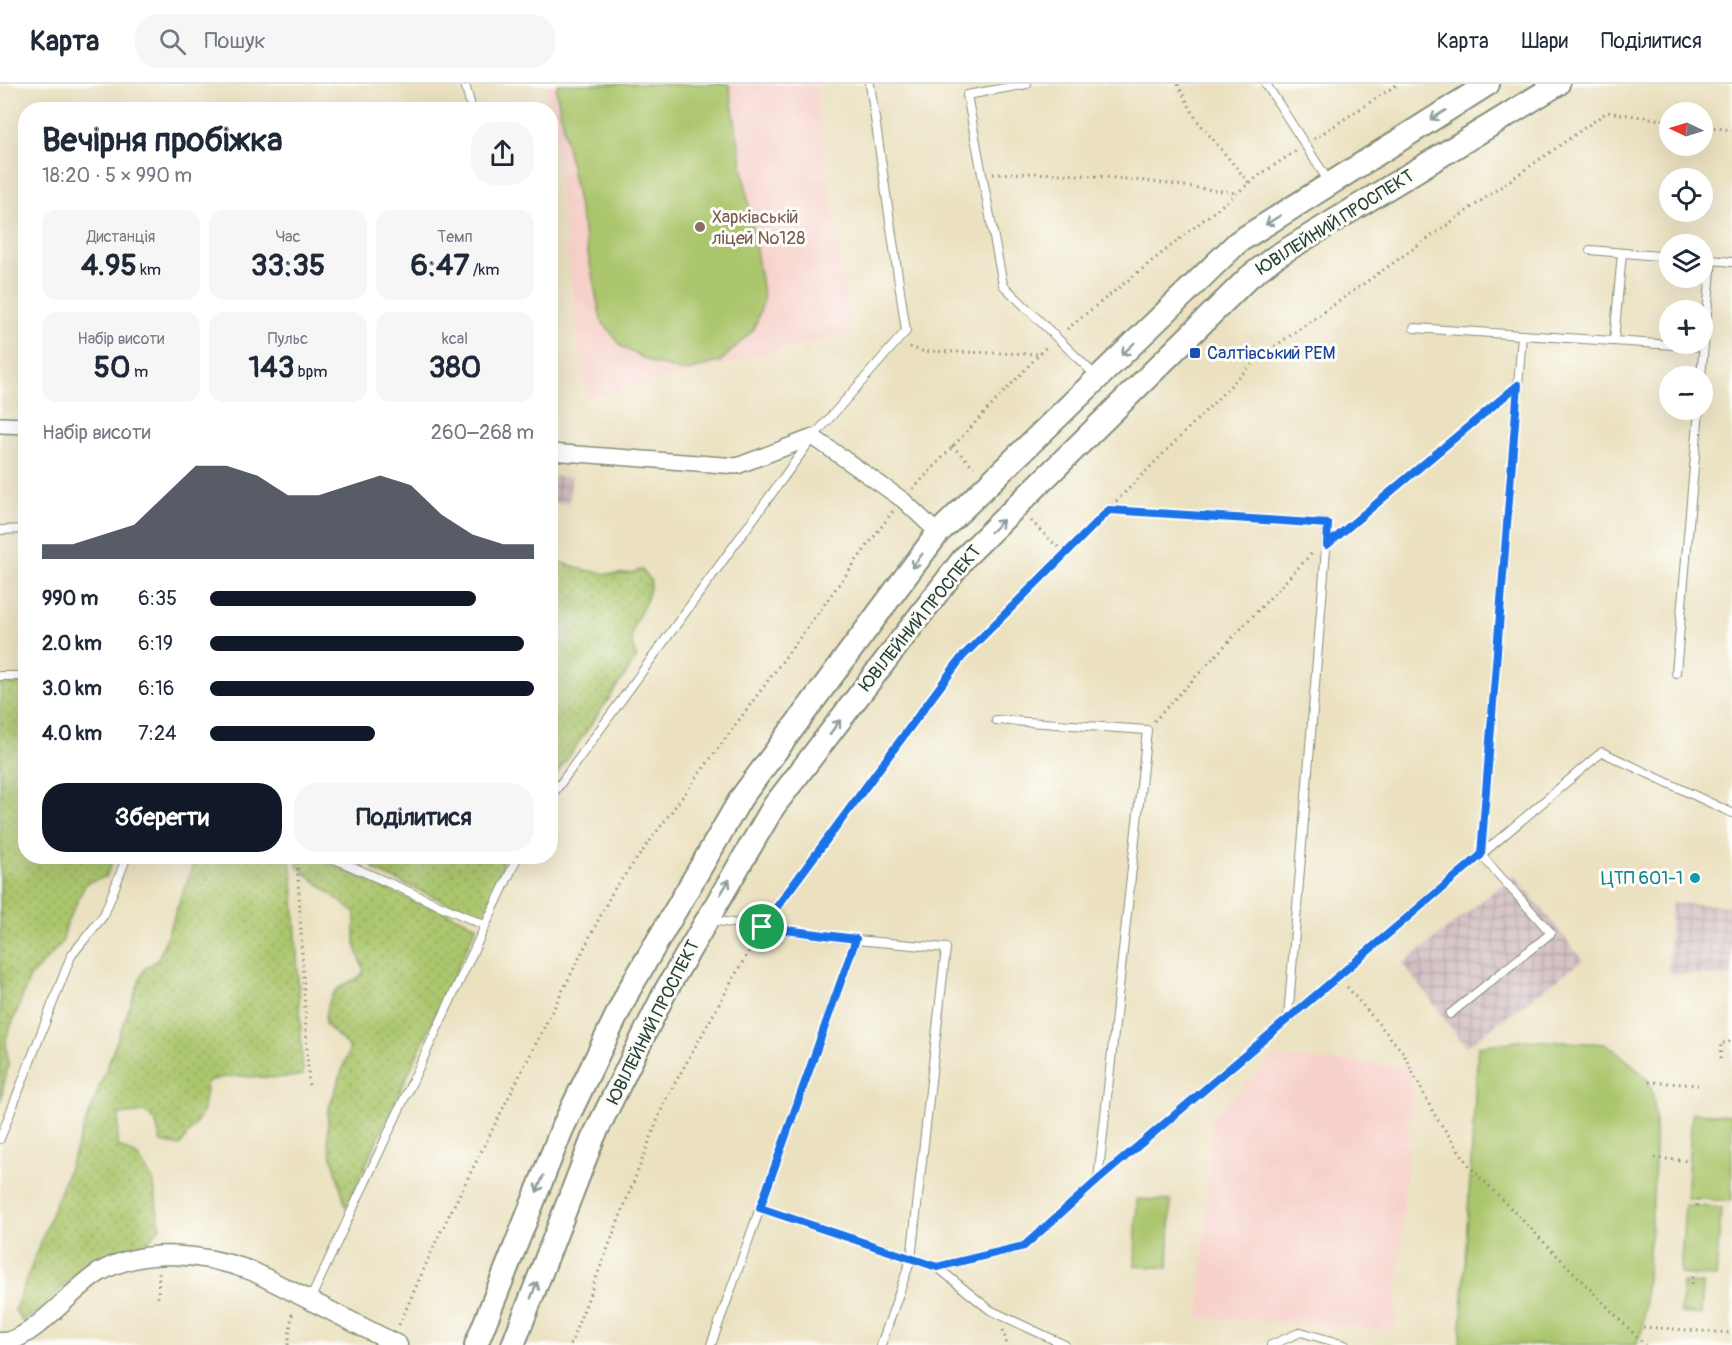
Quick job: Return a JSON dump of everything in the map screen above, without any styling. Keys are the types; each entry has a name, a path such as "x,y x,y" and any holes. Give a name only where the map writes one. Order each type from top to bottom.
{"main road":[{"name":"ЮВІЛЕЙНИЙ ПРОСПЕКТ","path":"476,1345 562,1129 629,990 741,798 938,533 1238,242 1488,84"},
{"name":"ЮВІЛЕЙНИЙ ПРОСПЕКТ","path":"513,1345 593,1138 666,990 706,919 774,806 964,558 1249,277 1275,257 1558,84"},
{"path":"938,533 964,558"}],"street":[{"path":"0,425 18,426"},
{"path":"558,453 737,466 813,437 903,500 938,533"},
{"path":"0,1342 16,1339 28,1332 70,1293 100,1271 143,1258 182,1256 229,1263 310,1300 398,1345"}],"lane":[{"path":"465,84 470,102"},
{"path":"558,787 813,437 906,331 870,84"},
{"path":"1027,84 967,95 1003,285 1098,378"},
{"path":"1266,84 1330,183"},
{"path":"1590,250 1659,256"},
{"path":"1614,341 1622,253"},
{"path":"1713,260 1732,262"},
{"path":"1414,328 1659,344"},
{"path":"1450,1014 1551,933 1481,855 1522,335"},
{"path":"1676,674 1698,420"},
{"path":"1187,515 1328,524 1288,1018"},
{"path":"0,530 18,529"},
{"path":"0,676 18,676"},
{"path":"996,720 1147,730 1098,1180"},
{"path":"937,1267 1024,1246 1098,1180 1602,752 1732,813"},
{"path":"0,1139 71,956 104,915 124,864"},
{"path":"346,864 484,925"},
{"path":"310,1300 514,864"},
{"path":"706,919 856,939 946,948 911,1259 881,1345"},
{"path":"711,1345 856,939"},
{"path":"760,1208 937,1267 990,1310 1065,1345"},
{"path":"1271,1345 1301,1332 1345,1345"}],"path":[{"path":"1178,84 1196,118 1249,183"},
{"path":"570,1345 665,1101 762,927 962,657 1257,359 1607,112 1659,119"},
{"path":"1713,127 1732,130"},
{"path":"982,174 1038,172 1135,180 1236,193"},
{"path":"896,342 922,351 1036,354"},
{"path":"1147,730 1327,541 1518,385"},
{"path":"952,446 974,467"},
{"path":"1109,510 1187,515"},
{"path":"1031,521 1065,554"},
{"path":"297,864 309,1088"},
{"path":"1338,976 1402,1051 1434,1114 1471,1168 1645,1345"},
{"path":"1720,1059 1721,1042 1728,1043 1732,1039"},
{"path":"1649,1082 1698,1085"},
{"path":"1654,1158 1689,1161"},
{"path":"1697,1206 1698,1199"},
{"path":"158,1298 159,1273"},
{"path":"1692,1284 1693,1275"},
{"path":"288,1345 292,1315 300,1316"},
{"path":"1643,1327 1732,1333"}],"shaded area":[{"name":"Харківській ліцей №128","path":"546,84 815,84 851,333 586,399 558,178 558,102 548,102"},
{"path":"558,477 571,478 569,503 558,503"},
{"path":"1514,875 1583,960 1466,1047 1403,964"},
{"path":"1671,903 1732,906 1732,976 1668,973"},
{"path":"1273,1057 1413,1066 1395,1330 1199,1317 1212,1117"}],"green space":[{"path":"558,84 729,84 764,299 754,329 721,361 685,372 653,363 622,347 601,320 556,90"},
{"path":"558,561 589,571 610,574 642,570 651,580 646,602 633,627 633,646 637,658 558,772 558,643 560,641 558,639"},
{"path":"0,684 18,684 18,864 111,864 106,877 86,883 67,923 62,943 30,977 6,1039 8,1066 0,1103"},
{"path":"193,864 290,864 293,878 303,1075 278,1078 241,1076 218,1078 207,1082 202,1114 180,1146 161,1142 155,1120 144,1112 119,1115 117,1145 138,1157 153,1180 160,1227 144,1246 92,1258 35,1314 22,1321 15,1310 144,969 158,960"},
{"path":"297,864 332,864 419,904 434,907 477,926 346,1207 328,1142 328,1111 350,1048 325,1024 325,1018 327,1007 335,992 364,971 355,944 355,913 297,867"},
{"path":"372,864 502,864 496,888 481,918 374,870"},
{"path":"1526,1040 1607,1044 1648,1081 1653,1097 1655,1159 1643,1327 1636,1345 1460,1345 1478,1046"},
{"path":"1692,1113 1732,1115 1732,1201 1686,1198"},
{"path":"1137,1199 1171,1201 1168,1268 1135,1266"},
{"path":"1685,1205 1721,1208 1716,1277 1680,1274"},
{"path":"1683,1283 1703,1284 1701,1315 1681,1313"}],"place":[{"name":"Харківській ліцей №128","path":"700,227"},
{"name":"Салтівський РЕМ","path":"1195,353"},
{"name":"ЦТП 601-1","path":"1695,878"}],"route":[{"path":"1518,385 1481,855 1098,1180 1024,1246 937,1267 760,1208 856,939 762,927 962,657 1109,510 1328,524 1327,545 1518,385"}]}
